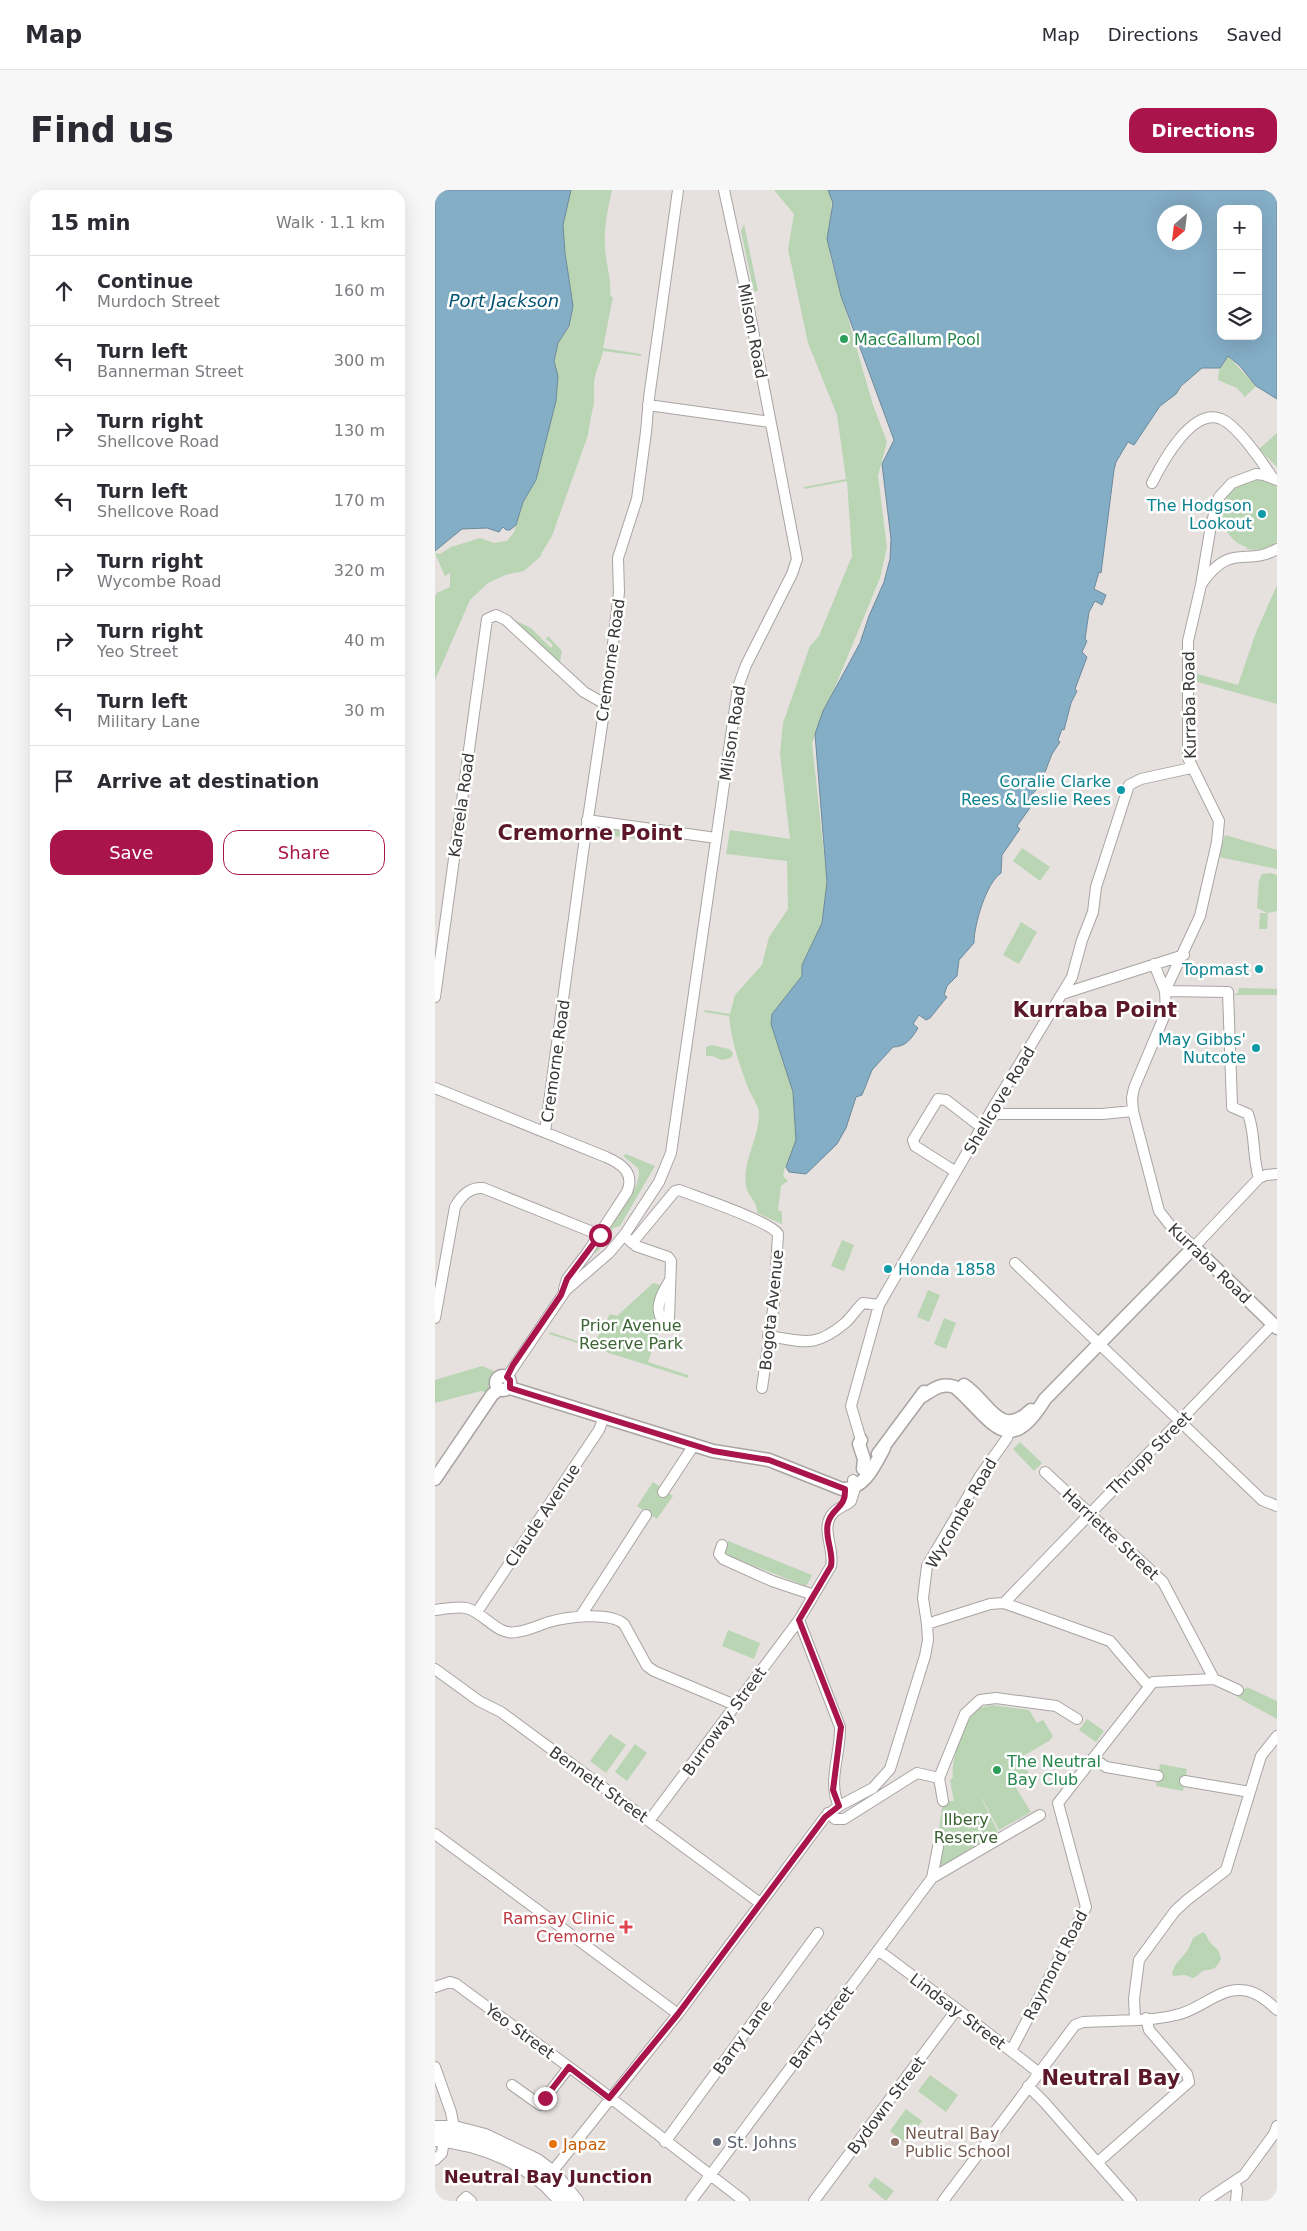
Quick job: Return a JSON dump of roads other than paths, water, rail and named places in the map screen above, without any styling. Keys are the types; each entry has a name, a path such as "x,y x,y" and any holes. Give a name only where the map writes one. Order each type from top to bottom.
{"highway":[{"path":"435,2128 455,2128 476,2133 501,2142 537,2161 561,2201"},
{"path":"440,2140 479,2146 548,2177 576,2201"}],"main road":[{"name":"Kurraba Road","path":"1194,1247 1275,1326"},
{"name":"Wycombe Road","path":"1011,1427 1045,1400 1194,1247"},
{"path":"435,1479 492,1395 505,1384 717,1452 767,1459 850,1485 867,1475 883,1448 927,1386 936,1379 947,1378 968,1387 999,1419 1011,1427"},
{"path":"861,1440 859,1444 865,1464 863,1469"},
{"path":"850,1485 883,1448"}],"street":[{"name":"Cremorne Road","path":"545,1132 587,820 605,704 619,592 618,558 637,499 678,190"},
{"name":"Milson Road","path":"561,1295 609,1253 625,1234 664,1173 674,1141 739,683 745,665 792,574 797,559 743,278 724,190"},
{"path":"648,405 771,422"},
{"path":"1152,483 1161,466 1183,435 1193,424 1207,418 1220,418 1230,424 1275,478"},
{"name":"Kurraba Road","path":"1165,991 1184,955 1200,916 1217,842 1219,821 1191,768 1188,758 1188,641 1201,585 1208,538 1219,497 1232,483 1240,478 1255,474 1275,478"},
{"name":"Kurraba Road","path":"1201,585 1210,572 1225,560 1239,556 1262,555 1277,549"},
{"name":"Kareela Road","path":"435,998 486,622 492,616 506,620 584,692 605,704"},
{"name":"Shellcove Road","path":"861,1440 851,1408 879,1305 981,1127 989,1117 1063,994 1073,973 1081,940 1093,912 1096,887 1129,785 1141,779 1191,768"},
{"path":"587,820 716,838"},
{"path":"1063,994 1184,955"},
{"name":"Kurraba Road","path":"1154,964 1165,991 1166,1012 1134,1088 1132,1098 1133,1111 1159,1211 1194,1247"},
{"path":"1165,991 1228,992 1232,1107 1248,1114 1254,1139 1255,1166 1259,1178"},
{"path":"435,1089 606,1157 625,1168 630,1177 629,1187 600,1235 567,1279 561,1295 505,1384"},
{"path":"956,1172 915,1146 913,1140 938,1099 946,1100 981,1127"},
{"path":"989,1117 998,1114 1102,1114 1133,1111"},
{"path":"1194,1247 1259,1178 1277,1174"},
{"path":"435,1318 455,1207 459,1200 471,1189 483,1188 600,1235"},
{"name":"Bogota Avenue","path":"632,1243 675,1191 679,1190 775,1229 778,1234 773,1303 762,1388"},
{"path":"625,1234 632,1243 670,1258 672,1266 670,1280"},
{"path":"587,1253 592,1267"},
{"path":"1015,1263 1262,1500 1277,1506"},
{"path":"768,1336 802,1343 813,1342 844,1324 863,1303 879,1305"},
{"name":"Thrupp Street","path":"1004,1603 1089,1513 1275,1326"},
{"name":"Claude Avenue","path":"477,1612 599,1430 604,1417"},
{"name":"Wycombe Road","path":"548,2177 609,2098 678,2014 829,1813 873,1788 882,1780 892,1764 925,1656 928,1640 923,1598 927,1566 1011,1427"},
{"path":"663,1492 694,1445"},
{"name":"Harriette Street","path":"1045,1472 1163,1582 1214,1679"},
{"path":"839,1806 833,1790 841,1727 799,1620 832,1563 827,1532 828,1521 832,1514 851,1501 850,1485"},
{"path":"580,1617 646,1515"},
{"path":"722,1545 719,1554 723,1559 772,1581 814,1595"},
{"path":"927,1624 990,1604 1004,1603 1110,1641 1145,1682 1150,1685 1153,1682 1214,1679 1238,1690"},
{"path":"435,1610 464,1608 477,1612 499,1628 510,1633 552,1621 580,1617 618,1619 624,1624 647,1666 654,1671 735,1705"},
{"name":"Burroway Street","path":"649,1821 799,1620"},
{"name":"Bennett Street","path":"435,1668 479,1701 501,1712 760,1903"},
{"name":"Raymond Road","path":"1011,2051 1087,1907 1058,1802 1150,1685"},
{"path":"943,1801 939,1778 965,1714 979,1700 996,1698 1056,1706 1077,1719"},
{"path":"1135,2019 1134,1999 1139,1960 1175,1911 1226,1870 1261,1756 1277,1736"},
{"path":"1093,1758 1106,1767 1158,1776"},
{"path":"829,1813 835,1819 844,1819 917,1773 939,1778"},
{"path":"1185,1781 1250,1792"},
{"path":"932,1878 1040,1815"},
{"path":"435,1834 678,2014"},
{"name":"Barry Street","path":"691,2201 932,1878 938,1847"},
{"name":"Barry Lane","path":"665,2142 818,1933"},
{"name":"Lindsay Street","path":"878,1950 1038,2072"},
{"name":"Yeo Street","path":"435,1987 450,1982 456,1984 569,2067 744,2201"},
{"path":"948,2199 1027,2086 1075,2025 1083,2022 1135,2019 1186,2013 1223,1993 1239,1989 1259,1996 1277,2010"},
{"name":"Bydown Street","path":"814,2201 957,2009"},
{"path":"1098,2162 1189,2082 1187,2074 1149,2030 1146,2018"},
{"path":"435,2067 455,2128"},
{"path":"512,2085 540,2105 569,2067"},
{"path":"1027,2086 1045,2103 1131,2201"},
{"path":"1205,2201 1244,2175 1274,2134 1277,2126"},
{"path":"435,2160 442,2153 440,2140"},
{"path":"1234,2183 1237,2188 1236,2201"},
{"path":"462,2201 466,2197 471,2201"}],"water":[{"name":"Port Jackson","path":"435,190 571,190 563,225 573,306 569,326 558,343 554,361 558,376 556,401 536,480 523,502 516,525 510,530 506,530 503,527 499,532 487,528 462,529 435,551"},
{"path":"828,190 1277,190 1277,399 1256,386 1240,366 1228,356 1220,368 1202,368 1181,386 1176,394 1160,406 1134,445 1128,442 1116,462 1114,470 1101,573 1099,572 1094,589 1106,595 1102,605 1095,601 1089,612 1085,639 1087,641 1082,652 1087,657 1075,689 1077,691 1071,703 1064,730 1062,729 1058,740 1060,742 1052,754 1040,785 1027,801 1032,805 1017,826 1020,829 1002,855 1001,873 990,886 982,905 976,926 974,943 959,960 957,976 947,986 944,995 947,997 930,1018 926,1020 919,1015 913,1024 918,1028 911,1038 905,1044 893,1047 872,1070 862,1095 856,1097 846,1128 837,1144 806,1174 789,1172 786,1167 796,1140 793,1092 771,1024 772,1014 802,976 802,965 822,923 827,882 815,734 823,711 860,643 869,616 884,582 890,559 891,539 882,464 894,440 841,296 827,239 833,203"}],"place":[{"name":"MacCallum Pool","path":"844,339"},
{"name":"The Hodgson Lookout","path":"1262,514"},
{"name":"Coralie Clarke Rees & Leslie Rees","path":"1121,790"},
{"name":"Topmast","path":"1259,969"},
{"name":"May Gibbs' Nutcote","path":"1256,1048"},
{"name":"Honda 1858","path":"888,1269"},
{"name":"The Neutral Bay Club","path":"997,1770"},
{"name":"Ramsay Clinic Cremorne","path":"626,1927"},
{"name":"St. Johns","path":"717,2142"},
{"name":"Neutral Bay Public School","path":"895,2142"},
{"name":"Japaz","path":"553,2144"}],"district":[{"name":"Cremorne Point","path":"590,833"},
{"name":"Kurraba Point","path":"1095,1010"},
{"name":"Neutral Bay","path":"1111,2078"},
{"name":"Neutral Bay Junction","path":"548,2177"}],"park label":[{"name":"Prior Avenue Reserve Park","path":"631,1334"},
{"name":"Ilbery Reserve","path":"966,1828"}]}
